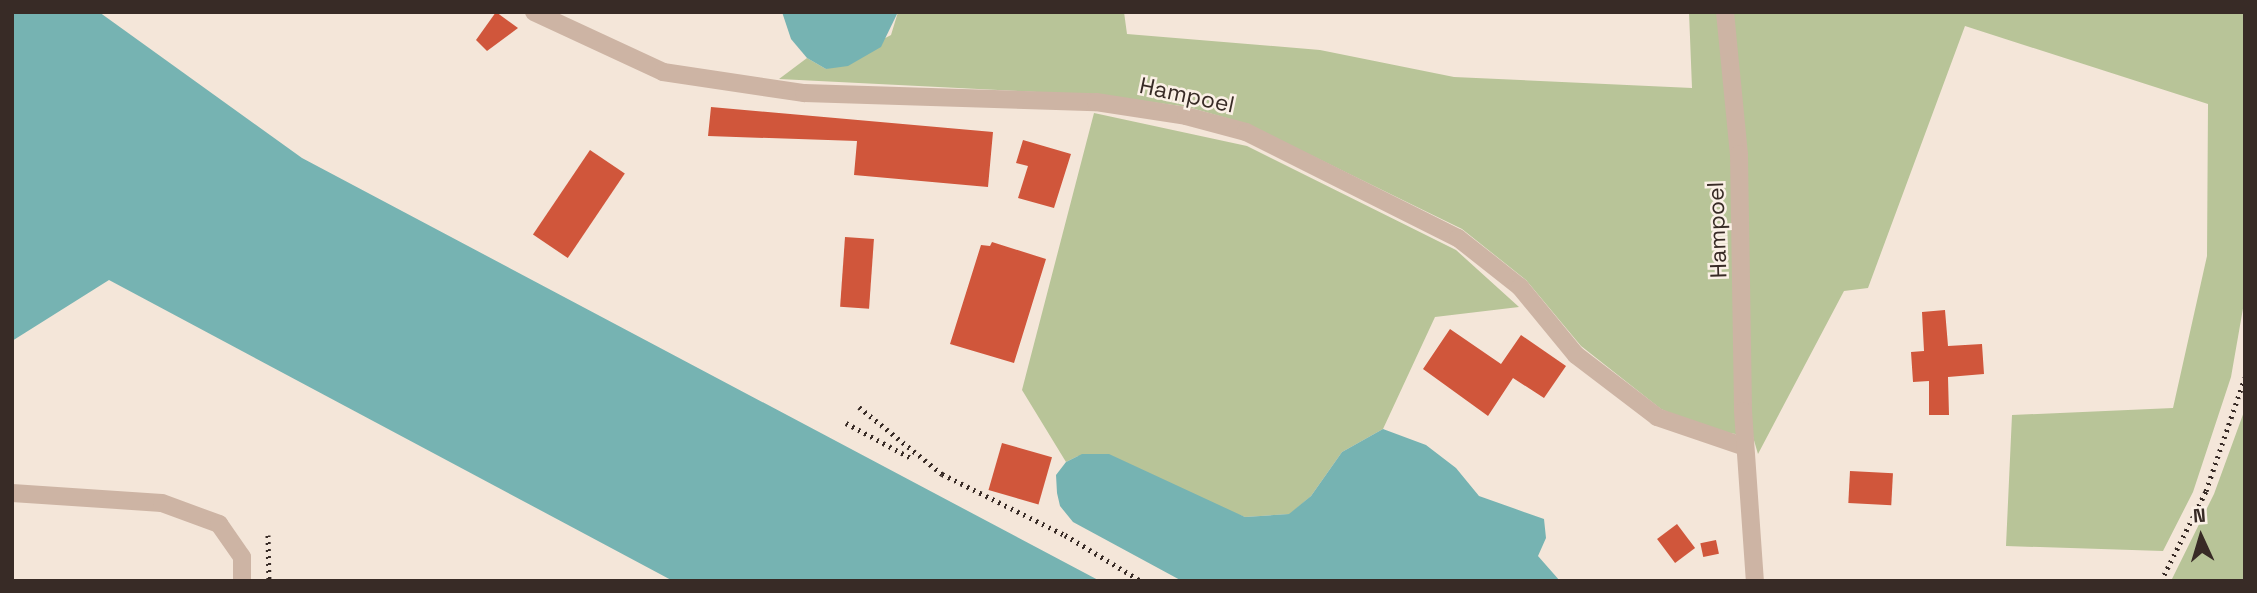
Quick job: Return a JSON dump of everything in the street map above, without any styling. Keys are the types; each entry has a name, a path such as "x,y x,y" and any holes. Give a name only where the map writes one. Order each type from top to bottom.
{"street":[{"name":"Hampoel","path":"534,12 663,72 804,93 1096,102 1186,116 1246,132 1458,238 1520,287 1576,355 1657,417 1745,447"},
{"name":"Hampoel","path":"1725,12 1738,154 1745,447 1755,581"},
{"path":"12,493 162,503 219,524 242,557 242,581"}],"green space":[{"path":"898,12 1124,12 1127,34 1320,50 1454,77 1692,88 1689,12 2245,12 2245,297 2231,377 2193,492 2163,551 2006,546 2012,415 2173,408 2207,256 2208,104 1965,26 1868,288 1844,291 1758,454 1753,437 1706,429 1661,409 1581,346 1526,280 1462,229 1247,124 1188,107 1098,95 779,79 807,58 826,69 891,35"},
{"path":"1094,113 1247,146 1456,250 1519,307 1435,317 1383,429 1342,452 1311,496 1290,514 1245,517 1078,456 1066,462 1022,390"},
{"path":"2245,409 2245,581 2171,581 2214,494"}],"water":[{"path":"12,12 99,12 302,158 1100,581 673,581 109,280 12,341"},
{"path":"782,12 898,12 881,47 848,66 826,69 807,58 791,39"},
{"path":"1383,429 1426,445 1456,468 1479,496 1544,519 1546,538 1538,556 1560,581 1182,581 1073,522 1060,506 1057,493 1056,475 1066,462 1082,454 1109,454 1245,517 1289,514 1311,496 1342,452"}],"building":[{"path":"496,12 518,28 487,51 476,40"},
{"path":"711,107 993,132 988,187 854,175 857,141 708,136"},
{"path":"1023,140 1071,154 1054,208 1018,198 1028,166 1016,163"},
{"path":"590,150 625,173 568,258 533,235"},
{"path":"845,237 874,239 869,309 840,307"},
{"path":"992,242 1046,259 1014,363 950,344 981,245 990,246"},
{"path":"1945,310 1948,346 1982,344 1984,374 1948,377 1949,415 1929,415 1929,381 1913,382 1911,352 1924,351 1922,312"},
{"path":"1450,329 1501,364 1521,335 1566,366 1544,398 1513,378 1488,416 1423,369"},
{"path":"1002,443 1052,457 1038,504 988,490"},
{"path":"1850,471 1893,473 1891,505 1848,503"},
{"path":"1677,524 1695,548 1675,563 1657,539"},
{"path":"1716,540 1719,554 1703,557 1700,543"}],"railway":[{"path":"2161,581 2206,491 2245,377"},
{"path":"859,407 942,474 1065,535 1141,581"},
{"path":"846,423 911,458"},
{"path":"268,535 269,581"}]}
